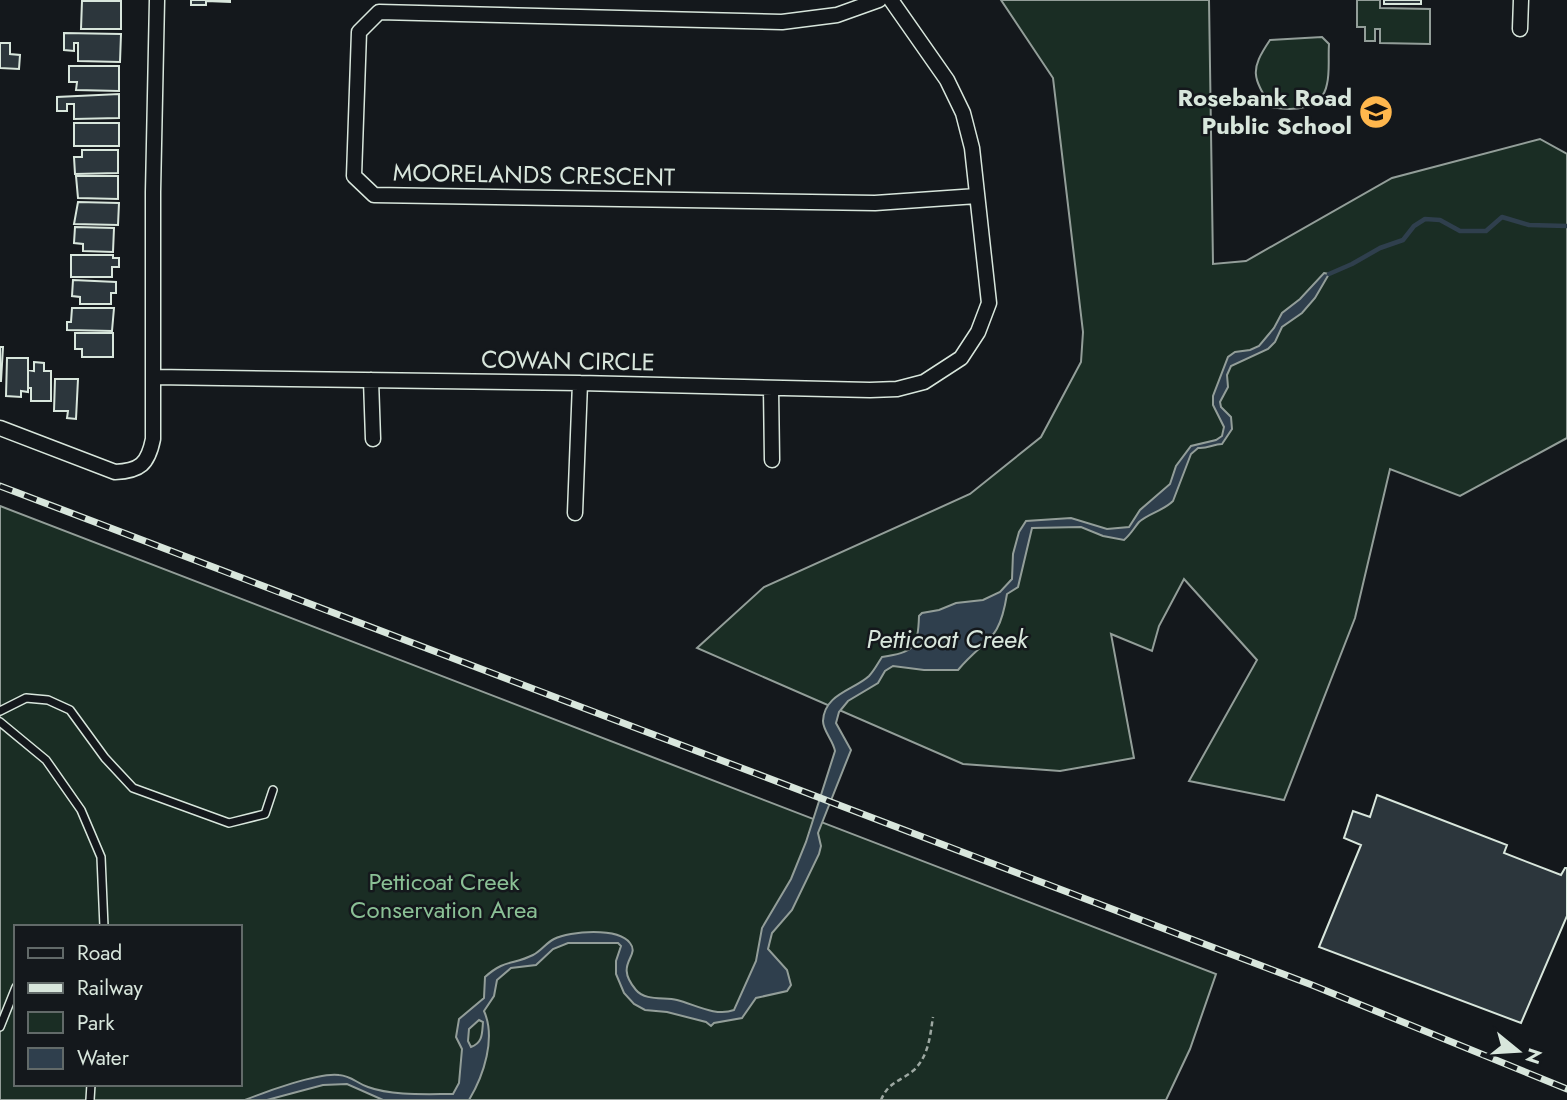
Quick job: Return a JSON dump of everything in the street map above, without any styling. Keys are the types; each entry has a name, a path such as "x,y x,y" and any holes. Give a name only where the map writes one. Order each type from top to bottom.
{"street":[{"path":"0,428 115,472 140,468 151,449 157,0"},
{"name":"MOORELANDS CRESCENT","path":"879,0 837,15 782,22 379,12 359,32 354,176 374,195 875,203 977,196"},
{"name":"COWAN CIRCLE","path":"154,377 897,389 924,382 961,358 978,332 989,303 972,148 964,113 947,79 891,0"},
{"path":"1520,29 1521,0"},
{"path":"371,380 373,439"},
{"path":"575,513 580,383"},
{"path":"771,388 772,460"}],"lane":[{"path":"0,711 26,698 48,700 70,710 105,758 133,788 229,823 265,814 273,790"},
{"path":"0,722 46,761 81,810 101,857 104,925"},
{"path":"0,1027 14,992"}],"path":[{"path":"881,1100 886,1088 914,1070 928,1050 933,1017"}],"green space":[{"path":"1001,0 1209,0 1213,264 1246,261 1392,178 1540,139 1567,154 1567,438 1460,496 1390,469 1355,618 1284,800 1189,781 1257,660 1184,579 1159,626 1152,651 1111,634 1134,758 1060,771 963,764 697,648 764,587 970,494 1041,437 1081,362 1083,332 1053,78"},
{"path":"1357,0 1380,0 1380,8 1430,9 1430,44 1380,43 1380,29 1375,29 1375,41 1365,41 1365,27 1357,27"},
{"path":"1322,37 1329,44 1328,75 1324,93 1319,100 1297,109 1271,107 1260,88 1256,74 1259,59 1270,40"},
{"name":"Petticoat Creek Conservation Area","path":"0,506 1216,974 1190,1049 1166,1100 0,1100"}],"water":[{"name":"Petticoat Creek","path":"1324,273 1329,274 1315,298 1302,313 1282,327 1275,342 1268,349 1231,366 1227,375 1228,387 1220,402 1221,407 1231,417 1232,429 1222,444 1198,448 1191,454 1173,501 1139,522 1124,540 1103,536 1081,527 1032,528 1018,587 1007,594 996,631 958,670 893,666 885,671 878,683 848,701 839,712 836,723 851,750 818,833 821,846 819,854 792,910 772,933 768,949 787,970 791,985 787,991 756,998 742,1018 714,1023 711,1026 706,1022 667,1012 645,1010 634,1004 624,993 616,974 616,961 621,946 618,943 568,943 553,949 536,965 511,968 497,980 494,996 484,1011 489,1033 487,1056 469,1100 383,1100 347,1084 323,1085 267,1100 245,1100 292,1083 330,1075 347,1077 368,1087 388,1092 453,1094 459,1083 462,1049 456,1037 459,1019 484,998 485,977 504,965 533,955 554,939 571,934 615,934 630,943 632,952 627,973 636,990 644,996 677,1000 712,1011 734,1010 756,961 762,928 791,879 806,842 835,751 823,725 828,705 869,676 882,657 907,651 912,647 922,613 956,603 983,600 1000,592 1012,579 1013,554 1019,532 1026,521 1071,518 1107,529 1129,527 1140,510 1170,484 1176,466 1191,446 1222,436 1224,427 1213,405 1213,396 1228,357 1235,352 1259,346 1282,313 1300,299","holes":["479,1020 483,1022 480,1040 471,1047 468,1041 469,1029"]}],"building":[{"path":"191,0 230,2 206,1 206,5 191,5"},
{"path":"1384,0 1421,0 1421,4 1384,4"},
{"path":"82,1 121,1 121,29 81,29"},
{"path":"64,33 121,34 120,62 78,61 78,43 74,43 74,51 64,50"},
{"path":"0,43 10,43 10,54 20,55 19,69 0,68"},
{"path":"69,66 119,66 119,91 76,90 77,82 69,82"},
{"path":"119,94 119,118 74,119 74,104 67,104 67,111 57,111 57,97"},
{"path":"74,123 119,123 119,146 74,146"},
{"path":"82,150 118,150 118,173 75,174 74,157 82,157"},
{"path":"76,176 118,176 118,199 78,198"},
{"path":"78,202 119,203 118,225 74,224"},
{"path":"75,227 114,228 113,252 83,251 83,244 74,243"},
{"path":"71,255 113,255 113,258 119,258 119,267 112,267 112,277 71,277"},
{"path":"73,280 116,282 116,293 111,293 111,304 80,304 80,297 72,296"},
{"path":"72,308 114,308 112,331 67,330 67,322 71,322"},
{"path":"75,333 113,333 113,357 82,357 82,349 75,349"},
{"path":"0,347 3,347 1,381 0,381"},
{"path":"7,358 28,358 28,392 21,391 21,397 6,396"},
{"path":"34,362 44,363 44,371 51,371 51,401 31,401 28,370 34,371"},
{"path":"55,379 78,379 76,419 67,418 68,411 54,411"},
{"path":"1377,795 1507,845 1504,853 1561,875 1567,868 1567,916 1521,1023 1319,947 1361,845 1344,838 1353,811 1370,817"}],"waterway":[{"name":"Petticoat Creek","path":"1329,274 1380,248 1403,240 1414,226 1425,219 1440,220 1460,231 1486,231 1502,217 1529,225 1567,226"}],"railway":[{"path":"0,486 1312,985 1567,1089"}],"place":[{"name":"Rosebank Road Public School","path":"1376,112"}]}
